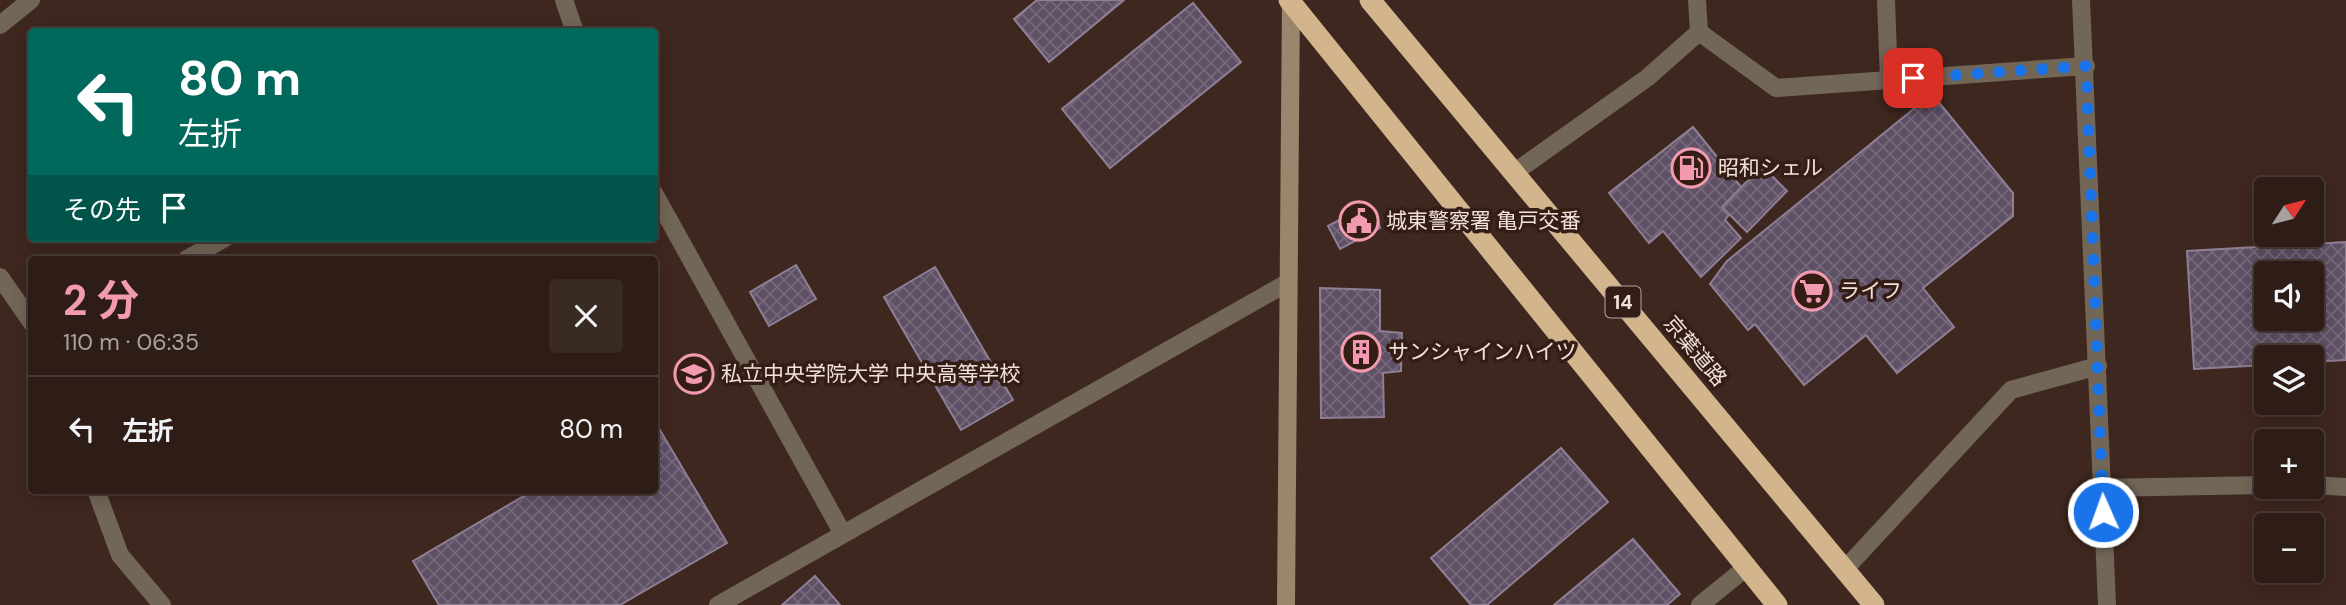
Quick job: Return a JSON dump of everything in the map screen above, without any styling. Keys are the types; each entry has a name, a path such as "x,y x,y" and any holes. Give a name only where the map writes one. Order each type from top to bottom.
{"highway":[{"name":"京葉道路","path":"1370,0 1874,605"},
{"path":"1290,1 1777,605"}],"street":[{"path":"0,25 31,0"},
{"path":"564,0 574,28"},
{"path":"1697,0 1699,32"},
{"path":"1886,0 1889,80"},
{"path":"2081,0 2086,66 2107,605"},
{"path":"1286,605 1290,1"},
{"path":"1515,172 1647,78 1699,32"},
{"path":"1699,32 1776,88 2086,66"},
{"path":"658,200 843,534"},
{"path":"192,256 218,242"},
{"path":"0,277 28,317"},
{"path":"718,605 1287,284"},
{"path":"1845,569 2011,390 2098,366"},
{"path":"2102,488 2254,485"},
{"path":"2324,486 2346,487"},
{"path":"97,494 120,555 162,605"},
{"path":"1700,605 1747,567"}],"building":[{"path":"1037,0 1124,0 1049,62 1014,19"},
{"path":"1193,3 1241,62 1110,168 1062,109"},
{"path":"1932,94 2013,193 2013,216 1923,288 1954,327 1897,373 1866,335 1804,385 1755,324 1748,330 1710,284 1727,261"},
{"path":"1693,127 1746,193 1725,220 1741,238 1701,277 1663,231 1649,243 1609,193"},
{"path":"1762,166 1787,191 1747,232 1722,207"},
{"path":"1364,202 1376,211 1380,228 1340,249 1328,226 1349,215 1354,206"},
{"path":"2346,242 2346,360 2324,361 2324,345 2254,345 2254,366 2194,369 2187,251 2324,247 2324,243"},
{"path":"796,265 816,299 769,326 750,292"},
{"path":"935,267 1013,400 961,430 884,297"},
{"name":"サンシャインハイツ","path":"1320,288 1380,290 1380,331 1402,333 1401,371 1383,373 1384,417 1321,418"},
{"path":"658,427 727,543 620,605 439,605 413,561 527,494 658,494"},
{"path":"1561,448 1608,502 1487,605 1471,605 1431,558"},
{"path":"1633,539 1680,594 1667,605 1554,605"},
{"path":"815,576 840,605 782,605"}],"place":[{"name":"昭和シェル","path":"1691,168"},
{"name":"城東警察署 亀戸交番","path":"1359,221"},
{"name":"ライフ","path":"1812,291"},
{"name":"サンシャインハイツ","path":"1361,352"},
{"name":"私立中央学院大学 中央高等学校","path":"694,374"}],"route":[{"path":"1913,78 2086,66 2103,512"}]}
